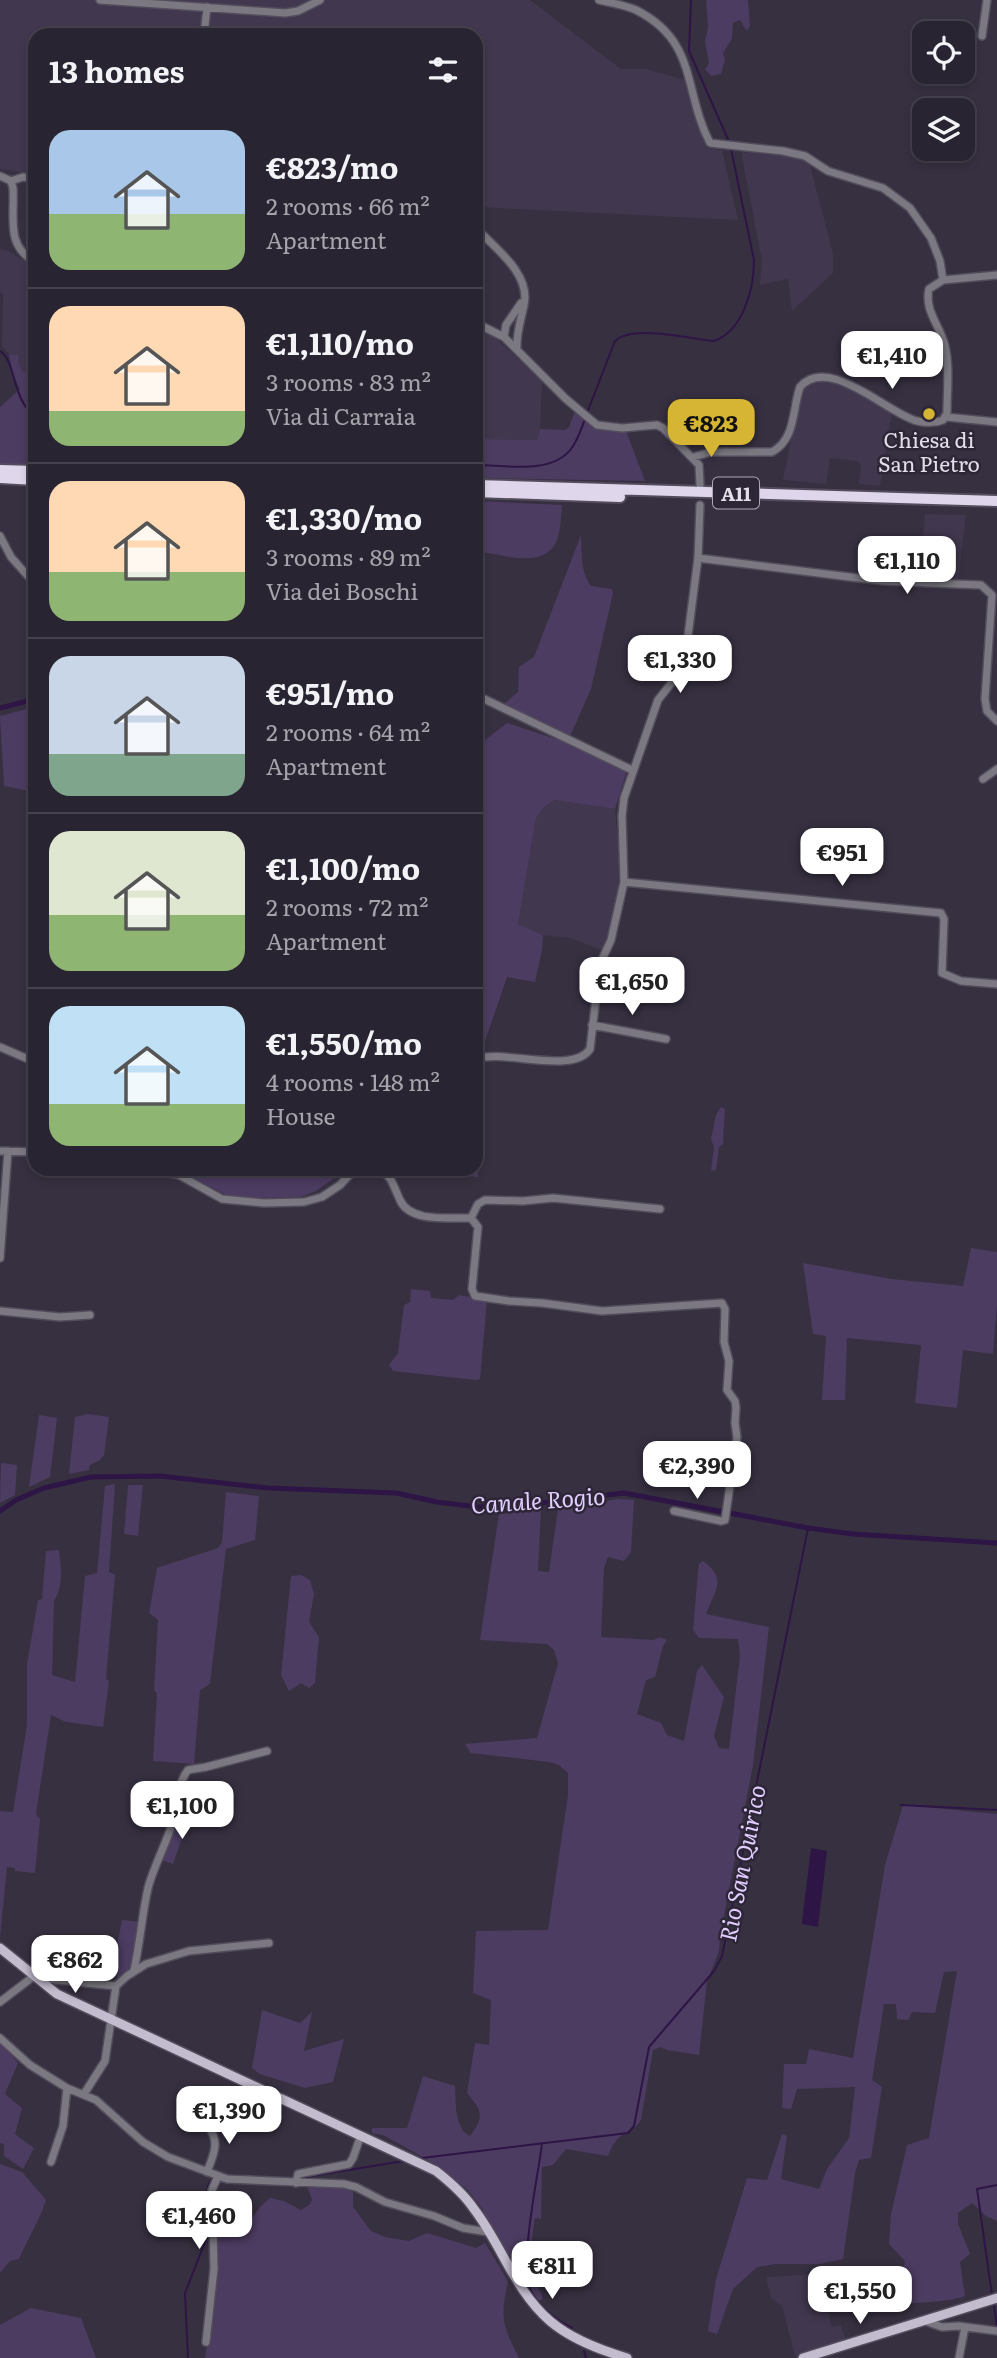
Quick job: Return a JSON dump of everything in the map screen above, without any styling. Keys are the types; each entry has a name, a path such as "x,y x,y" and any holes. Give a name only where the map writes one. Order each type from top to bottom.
{"highway":[{"path":"0,470 28,471"},
{"path":"0,478 28,480"},
{"name":"A11","path":"483,485 997,501"},
{"name":"A11","path":"483,492 997,508"}],"main road":[{"path":"0,1948 58,1994 436,2171 458,2189 475,2209 518,2282 550,2321 582,2341 627,2358"},
{"path":"803,2358 997,2298"}],"street":[{"path":"100,0 285,13 298,11 320,0"},
{"path":"599,0 638,11 672,37 680,50 709,141 783,150 805,156 828,171 875,184 898,197 916,214 931,238 940,261 943,281"},
{"path":"982,36 987,0"},
{"path":"205,28 207,7"},
{"path":"0,176 11,181 28,178"},
{"path":"11,181 14,237 18,248 28,258"},
{"path":"483,236 521,277 526,290 517,349"},
{"path":"946,417 946,354 942,335 929,310 929,289 943,281 997,275"},
{"path":"504,337 506,325 519,309 526,290"},
{"path":"486,327 510,320"},
{"path":"483,326 504,337 590,420 609,428 657,425 699,465 700,485"},
{"path":"504,337 518,330"},
{"path":"693,457 711,452 772,452 779,448 785,443 790,430 800,387 814,377 835,379 914,420 940,422 946,417 997,422"},
{"path":"483,1058 562,1061 581,1058 590,1049 600,964 611,940 624,882 624,798 658,700 674,681 685,659 698,558 700,505"},
{"path":"0,536 11,557"},
{"path":"0,545 28,576"},
{"path":"698,558 882,581 981,585 992,595 985,699 988,712 997,721"},
{"path":"483,698 632,770"},
{"path":"983,779 997,769"},
{"path":"624,882 941,912 944,919 942,973 961,981 997,984"},
{"path":"592,1025 666,1039"},
{"path":"0,1047 28,1059"},
{"path":"0,1258 4,1151 28,1152"},
{"path":"181,1176 222,1199 264,1203 304,1202 322,1197 348,1176"},
{"path":"388,1176 392,1179 400,1201 410,1212 426,1216 471,1218 478,1227 472,1289 475,1296 602,1311 722,1303 726,1309 724,1342 729,1361 727,1390 736,1408 737,1437 726,1517 721,1521 674,1511"},
{"path":"471,1218 478,1204 485,1200 523,1201 553,1198 660,1209"},
{"path":"0,1311 60,1317 90,1315"},
{"path":"134,1970 148,1888 159,1854 167,1840 177,1806 181,1779 188,1770 267,1751"},
{"path":"84,2094 105,2060 116,1986 134,1970 189,1951 269,1943"},
{"path":"0,2002 35,1977 116,1986"},
{"path":"0,2038 30,2065 67,2088 96,2100 143,2142 168,2157 227,2179 344,2184 385,2202 434,2216 463,2228 488,2232"},
{"path":"51,2162 63,2126 67,2088"},
{"path":"208,2127 214,2135 215,2150 208,2172"},
{"path":"296,2180 349,2164 361,2135"},
{"path":"206,2342 214,2269 212,2190 218,2176"},
{"path":"943,2315 949,2327"},
{"path":"925,2321 949,2327 997,2331"},
{"path":"959,2358 965,2327"}],"shaded area":[{"path":"0,0 530,0 621,69 646,69 685,80 707,148 722,150 738,220 483,207 483,28 28,28 28,173 0,169"},
{"path":"706,0 748,0 750,26 747,31 740,20 733,23 732,39 723,53 725,60 721,74 711,76 705,69 709,63 705,42 708,27"},
{"path":"741,152 799,157 809,161 833,254 833,273 792,311 788,279 760,285 762,261"},
{"path":"0,249 28,263 28,381 18,364 18,355 9,354 2,346 3,294 0,292"},
{"path":"483,330 490,333 542,381 537,440 483,439"},
{"path":"9,354 18,355 18,364 23,372 28,372 28,467 0,466 0,407 20,389 13,375"},
{"path":"822,379 869,397 892,411 880,486 859,484 861,465 858,461 830,458 826,484 783,480 801,390 810,382"},
{"path":"575,411 593,426 626,431 645,481 483,478 483,439 537,440 540,429 565,430 569,427"},
{"path":"483,501 562,505 559,533 552,548 534,558 483,552"},
{"path":"925,514 966,515 958,582 920,579"},
{"path":"581,535 582,562 587,580 591,586 612,589 613,593 591,689 568,741 510,717 505,703 518,692 519,667 534,657"},
{"path":"28,709 28,791 4,786 0,716"},
{"path":"507,723 568,743 627,770 615,809 555,800 544,807 536,818 518,924 543,935 535,982 507,977 483,1045 483,742"},
{"path":"555,800 615,809 619,851 618,895 608,938 602,950 570,938 543,935 518,924 536,818 544,807"},
{"path":"721,1107 725,1109 723,1144 719,1147 716,1170 711,1171 714,1147 711,1139 716,1115"},
{"path":"190,1176 337,1176 316,1191 301,1197 228,1196"},
{"path":"971,1248 997,1252 993,1354 963,1350 957,1408 915,1403 921,1345 847,1338 845,1400 822,1400 826,1336 813,1334 803,1263 891,1279 963,1286"},
{"path":"411,1289 430,1291 431,1298 453,1300 459,1295 487,1300 480,1379 393,1371 389,1365 398,1353 404,1305 410,1302"},
{"path":"88,1414 109,1417 104,1455 90,1465 89,1470 69,1474 75,1417"},
{"path":"39,1415 57,1418 50,1477 29,1487"},
{"path":"1,1463 17,1465 15,1495 0,1503"},
{"path":"115,1484 109,1572 115,1575 106,1679 109,1681 103,1727 66,1722 51,1715 36,1814 40,1819 35,1873 15,1871 15,1868 7,1867 0,1938 0,1811 13,1812 27,1725 27,1664 38,1600 42,1599 46,1551 59,1550 61,1570 61,1583 54,1601 52,1675 75,1682 85,1576 97,1573 105,1486"},
{"path":"128,1485 143,1485 138,1536 124,1534"},
{"path":"226,1492 259,1496 255,1540 226,1549 210,1684 200,1690 194,1764 153,1761 158,1620 149,1613 157,1568 218,1548 222,1542"},
{"path":"618,1499 634,1500 631,1552 624,1561 608,1557 604,1568 601,1637 653,1640 660,1637 667,1640 655,1677 646,1680 637,1714 661,1723 667,1735 684,1741 697,1671 702,1665 724,1697 714,1736 719,1748 729,1749 740,1655 738,1639 699,1638 693,1630 699,1564 703,1561 711,1567 717,1579 716,1591 706,1614 769,1627 753,1765 719,1951 707,1981 699,2055 661,2047 653,2050 641,2120 617,2139 608,2156 566,2149 553,2165 542,2167 541,2219 535,2218 531,2249 532,2273 542,2297 542,2300 538,2300 494,2236 482,2208 468,2190 437,2165 383,2135 372,2133 372,2128 407,2128 423,2076 455,2086 458,2121 470,2136 480,2114 467,2093 475,2043 489,2045 491,2000 473,1993 476,1931 548,1930 568,1795 568,1773 559,1765 549,1762 471,1753 465,1744 537,1738 558,1663 554,1650 547,1644 480,1640 499,1514 541,1509 538,1571 549,1572 558,1509"},
{"path":"301,1575 310,1580 314,1594 309,1622 319,1637 315,1683 309,1688 301,1683 289,1691 281,1675 291,1576"},
{"path":"180,1801 194,1804 173,1864 159,1859"},
{"path":"903,1805 997,1814 997,2221 986,2216 972,2203 958,2213 958,2224 970,2254 960,2262 965,2296 933,2302 875,2305 868,2276 902,2272 905,2261 889,2244 891,2214 907,2145 929,2138 957,1971 944,1972 935,2013 912,2012 908,2020 897,2019 896,2004 884,2004 872,2080 882,2087 871,2158 859,2160 855,2173 843,2259 820,2264 775,2264 757,2267 733,2289 717,2334 708,2331 716,2279 747,2178 767,2180 782,2134 787,2136 781,2179 819,2189 827,2169 849,2138 855,2087 797,2089 791,2109 782,2108 784,2064 806,2064 809,2049 853,2058 885,1865"},
{"path":"811,1848 827,1851 818,1927 802,1924"},
{"path":"122,1920 141,1922 135,1967 117,1982 116,1951"},
{"path":"262,2010 300,2023 312,2012 304,2051 344,2039 333,2082 305,2088 260,2074 252,2068"},
{"path":"0,2038 1,2043 18,2063 5,2094 22,2108 15,2134 34,2148 23,2169 4,2156 4,2144 0,2143"},
{"path":"0,2164 22,2172 46,2200 19,2259 10,2261 0,2273"},
{"path":"307,2186 347,2188 353,2192 353,2207 371,2231 385,2237 409,2241 427,2233 476,2248 485,2243 508,2281 504,2321 519,2358 205,2358 209,2332 213,2220 251,2220 270,2198 284,2201 301,2210 312,2200"},
{"path":"820,2274 832,2327 841,2325 846,2341 795,2356 782,2306 771,2298 766,2277"},
{"path":"31,2308 81,2318 96,2358 0,2358 0,2325"}],"waterway":[{"path":"691,0 689,51 730,144"},
{"path":"587,413 615,341 623,336 648,333 714,341 724,336 739,319 749,296 754,260 731,149"},
{"path":"0,351 9,363 22,401 28,409"},
{"path":"483,465 527,467 552,462 571,449 585,419"},
{"path":"0,708 28,701"},
{"name":"Canale Rogio","path":"0,1511 16,1500 44,1488 91,1477 160,1476 268,1488 396,1493 478,1507 524,1505 624,1493 808,1528 853,1534 997,1543"},
{"name":"Rio San Quirico","path":"422,2158 628,2133 634,2126 649,2047 714,1971 722,1956 808,1528"},
{"path":"901,1805 997,1810"},
{"path":"542,2143 530,2220 528,2281 532,2293 540,2303 555,2318 572,2328"},
{"name":"Rio San Quirico","path":"299,2178 404,2161"},
{"name":"Rio San Quirico","path":"232,2175 259,2177"},
{"name":"Rio San Quirico","path":"278,2178 294,2178"},
{"name":"Rio San Quirico","path":"188,2358 185,2293 205,2242 203,2212 212,2179"},
{"path":"992,2295 977,2189 997,2185"},
{"path":"994,2306 997,2327"},
{"path":"584,2351 586,2358"}],"place":[{"name":"Chiesa di San Pietro","path":"929,414"}]}
